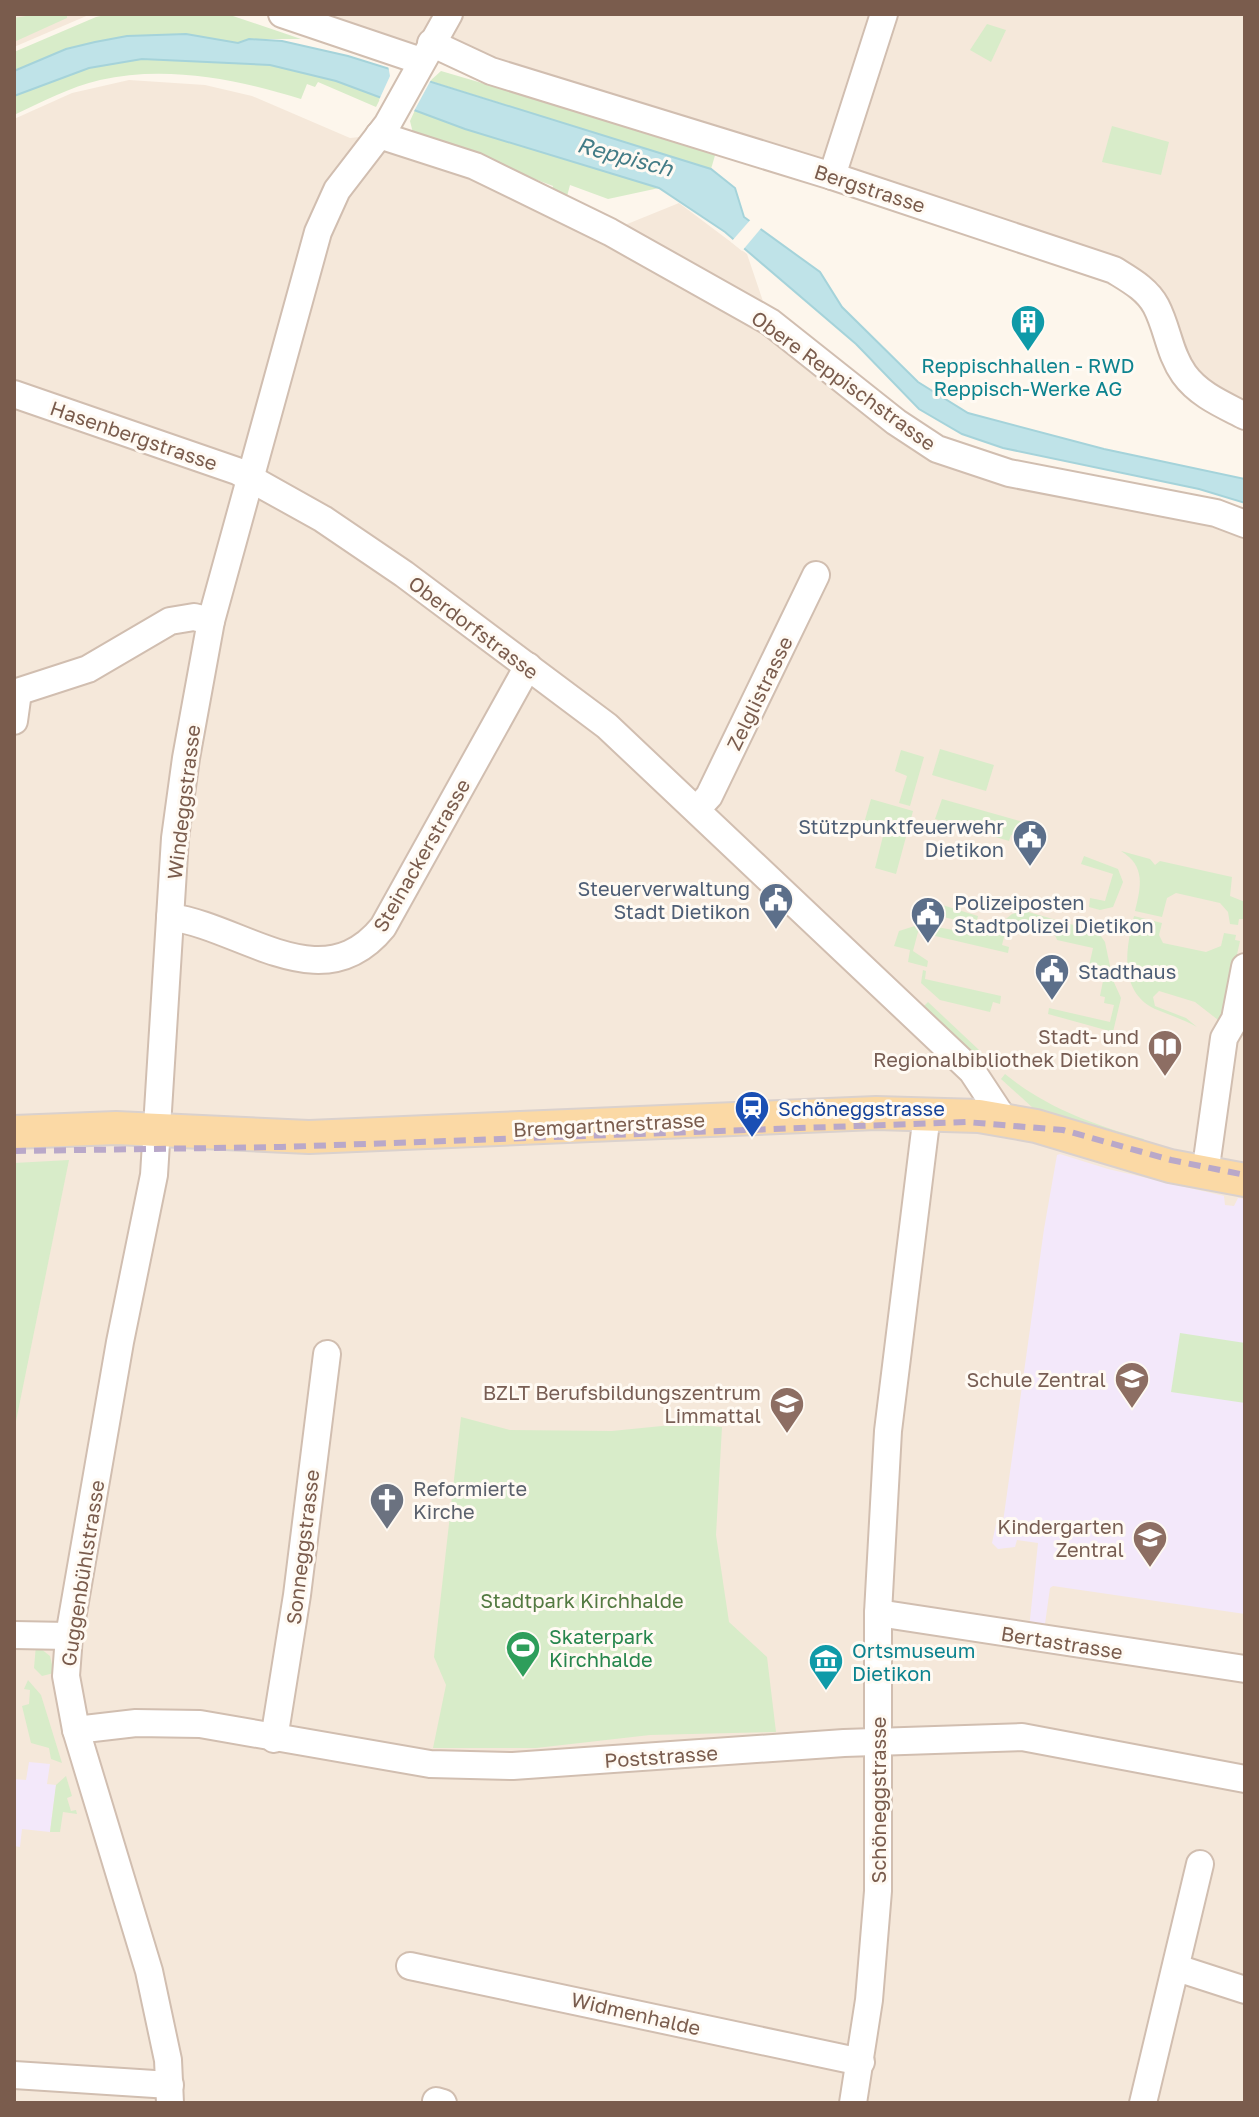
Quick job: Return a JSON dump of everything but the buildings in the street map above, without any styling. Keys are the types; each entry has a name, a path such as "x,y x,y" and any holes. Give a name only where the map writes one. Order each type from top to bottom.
{"main road":[{"name":"Bremgartnerstrasse","path":"14,1132 116,1128 309,1137 761,1117 927,1114 1003,1118 1205,1174 1245,1180"}],"street":[{"name":"Bergstrasse","path":"282,14 422,58 491,71 832,176 1114,270 1142,287 1156,306 1171,353 1186,377 1202,393 1245,416"},
{"path":"252,481 324,215 337,190 394,112 449,14"},
{"path":"832,176 884,14"},
{"name":"Obere Reppischstrasse","path":"379,135 475,166 623,239 770,322 896,422 937,449 985,467 1216,513 1245,524"},
{"name":"Hasenbergstrasse","path":"14,394 218,463 252,481"},
{"name":"Windeggstrasse","path":"158,1130 170,917 184,771 211,621 252,481"},
{"name":"Oberdorfstrasse","path":"252,481 346,533 607,726 972,1071 1003,1118"},
{"name":"Zelglistrasse","path":"697,809 709,796 816,575"},
{"path":"14,721 16,693 88,669 170,621 194,617 211,621"},
{"name":"Steinackerstrasse","path":"170,917 190,919 281,954 314,960 355,955 383,927 528,666"},
{"path":"1205,1174 1224,1038 1235,1019 1245,967"},
{"name":"Schöneggstrasse","path":"859,2101 878,1891 878,1613 891,1400 927,1114"},
{"name":"Guggenbühlstrasse","path":"158,1130 154,1175 120,1342 69,1636 66,1676 76,1730 149,1971 163,2028 170,2094"},
{"name":"Sonneggstrasse","path":"274,1739 297,1595 327,1354"},
{"name":"Bertastrasse","path":"878,1613 1245,1669"},
{"path":"14,1635 69,1636"},
{"name":"Poststrasse","path":"76,1730 136,1723 200,1724 430,1764 513,1766 878,1742 1022,1737 1245,1779"},
{"path":"1143,2103 1200,1864"},
{"name":"Widmenhalde","path":"410,1966 861,2062"},
{"path":"1177,1968 1245,1990"},
{"path":"14,2075 170,2094"}],"shaded area":[{"path":"14,14 91,14 14,47"},
{"path":"282,14 1245,14 1245,420 1203,382 1158,283 788,174 461,58 421,61"},
{"path":"129,80 205,85 252,96 350,138 379,135 610,231 679,203 747,254 770,322 937,449 1245,524 1245,2103 14,2103 14,119 72,93"},
{"name":"Schule Zentral","path":"1057,1155 1108,1169 1224,1196 1225,1205 1234,1206 1238,1198 1245,1199 1245,1614 1053,1586 1050,1588 1044,1631 1029,1629 1038,1543 1017,1540 1015,1547 998,1549 992,1543 996,1524 1003,1522 1044,1229"},
{"path":"29,1762 50,1764 47,1784 56,1785 50,1832 22,1829 20,1847 14,1846 14,1779 26,1780"}],"green space":[{"path":"67,14 67,18 14,42 14,18"},
{"path":"110,14 227,14 301,39 249,39 238,43 186,34 95,42 66,49 14,71 14,52"},
{"path":"987,24 1006,30 991,62 970,50"},
{"path":"142,59 233,62 295,69 353,85 381,97 376,107 318,82 315,87 307,84 301,99 227,80 150,74 89,83 14,115 14,96 89,68"},
{"path":"441,71 716,152 711,169 430,81"},
{"path":"415,110 659,188 608,199 570,185 566,200 551,193 553,186 413,133 410,121"},
{"path":"1112,126 1169,142 1161,175 1102,162"},
{"path":"940,749 994,765 986,791 932,775"},
{"path":"901,750 924,757 910,806 899,803 907,776 895,771"},
{"path":"871,799 913,811 896,874 875,868 883,836 862,830"},
{"path":"942,799 1027,823 1023,838 1011,835 1009,841 935,819"},
{"path":"1121,851 1150,859 1155,865 1160,861 1232,877 1230,896 1245,902 1244,919 1239,919 1238,925 1230,924 1228,912 1220,903 1176,893 1167,898 1162,917 1135,911 1140,878 1135,863"},
{"path":"1084,856 1118,869 1123,882 1113,907 1100,910 1089,907 1090,898 1105,901 1113,874 1081,864"},
{"path":"926,900 978,916 976,925 923,912"},
{"path":"1025,911 1098,932 1105,942 1111,971 1089,966 1093,948 1057,940 1049,931 1040,929 1026,929 1024,933 1006,929 1002,945 1009,947 1008,953 918,932 913,951 928,961 927,967 908,962 910,950 894,946 899,931 921,924 985,936 1012,914"},
{"path":"1134,916 1162,923 1159,935 1163,943 1206,952 1221,946 1224,933 1236,935 1235,940 1240,941 1222,1023 1195,1002 1159,991 1153,997 1155,1006 1186,1018 1197,1027 1143,1001 1130,980 1128,968 1127,955"},
{"path":"923,970 926,971 925,979 1001,996 1000,1004 993,1002 990,1012 940,1000 921,983"},
{"path":"1104,976 1112,978 1121,998 1113,1032 1048,1014 1049,1008 1110,1022 1114,1005 1104,1003 1105,997 1100,996"},
{"path":"928,1002 996,1066 992,1070 924,1006"},
{"path":"1005,1074 1071,1114 1144,1139 1142,1145 1048,1116 1033,1108 1001,1079"},
{"path":"69,1160 14,1431 14,1163"},
{"path":"1180,1333 1245,1343 1245,1403 1171,1392"},
{"name":"Stadtpark Kirchhalde","path":"461,1417 510,1430 612,1431 682,1424 722,1427 716,1535 729,1622 767,1657 776,1732 650,1735 536,1748 433,1748 446,1685 434,1657"},
{"path":"36,1645 50,1656 54,1673 42,1676 34,1668"},
{"path":"28,1680 41,1695 62,1763 51,1759 49,1748 31,1743 22,1706 29,1704 30,1690 24,1689"},
{"path":"66,1776 72,1796 67,1798 71,1811 76,1810 77,1814 63,1812 60,1832 50,1832 56,1785"}],"water":[{"name":"Reppisch","path":"186,34 238,43 249,39 282,41 348,56 711,169 735,188 744,217 820,272 842,307 918,382 968,413 1104,449 1245,479 1245,503 1199,489 1003,448 962,434 919,409 856,344 725,232 659,188 465,129 336,81 270,65 142,59 89,68 14,96 14,71 66,49 127,36"}],"pier":[{"path":"388,65 432,78 413,113 379,100 390,76"},
{"path":"752,218 763,226 742,251 731,242"}],"railway":[{"path":"14,1151 282,1147 966,1122 1063,1130 1171,1160 1245,1175"}],"place":[{"name":"Reppischhallen - RWD Reppisch-Werke AG","path":"1028,353"},
{"name":"Stützpunktfeuerwehr Dietikon","path":"1030,868"},
{"name":"Steuerverwaltung Stadt Dietikon","path":"776,931"},
{"name":"Polizeiposten Stadtpolizei Dietikon","path":"928,945"},
{"name":"Stadthaus","path":"1052,1002"},
{"name":"Stadt- und Regionalbibliothek Dietikon","path":"1165,1078"},
{"name":"Schöneggstrasse","path":"752,1139"},
{"name":"Schule Zentral","path":"1132,1410"},
{"name":"BZLT Berufsbildungszentrum Limmattal","path":"787,1435"},
{"name":"Reformierte Kirche","path":"387,1531"},
{"name":"Kindergarten Zentral","path":"1150,1569"},
{"name":"Skaterpark Kirchhalde","path":"523,1679"},
{"name":"Ortsmuseum Dietikon","path":"826,1692"}]}
